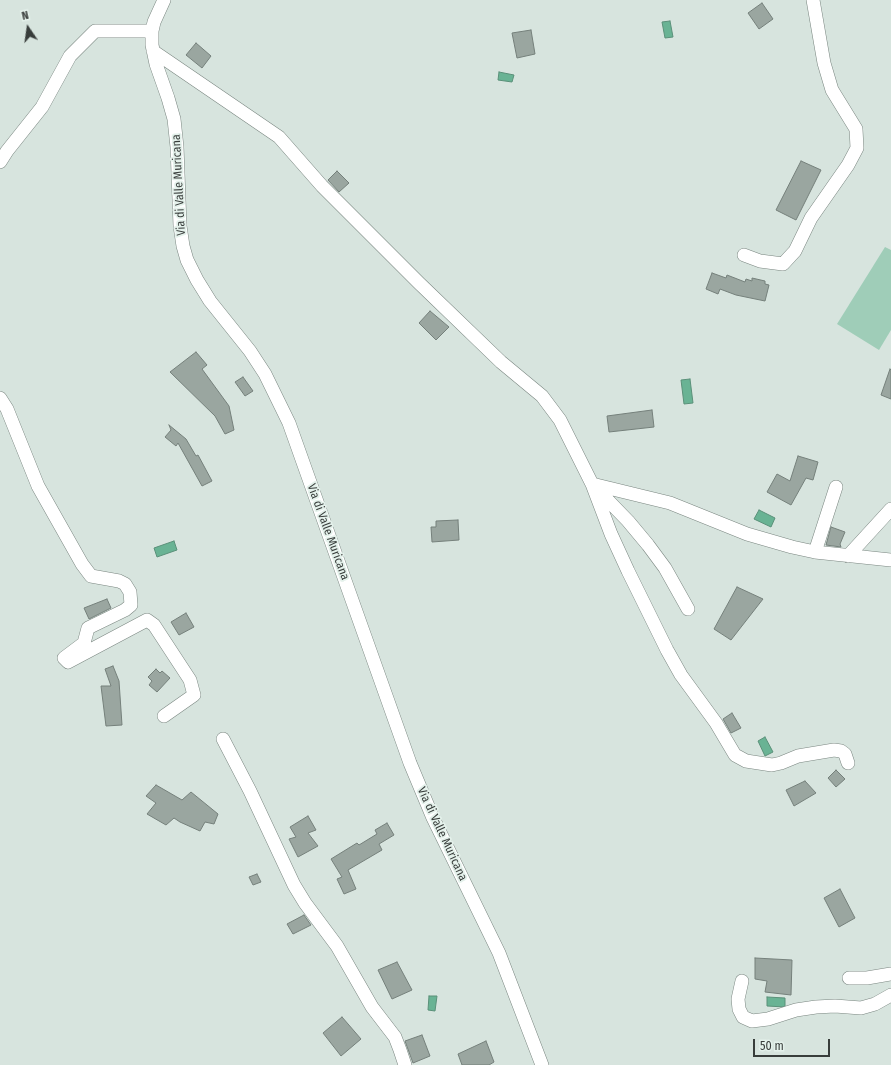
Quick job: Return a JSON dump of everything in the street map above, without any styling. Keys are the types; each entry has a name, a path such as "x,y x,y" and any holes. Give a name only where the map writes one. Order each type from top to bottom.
{"street":[{"name":"Via di Valle Muricana","path":"164,0 156,14 152,31 152,51 168,98 175,125 182,246 194,275 206,294 250,351 265,374 289,423 410,762 433,818 502,959 542,1065"},
{"path":"744,255 760,261 783,264 795,251 811,218 848,165 857,148 856,129 832,90 824,63 813,0"},
{"path":"0,162 42,107 70,56 95,30 152,31"},
{"path":"152,51 279,137 322,186 414,278 501,362 542,396 560,420 592,484 625,565 667,650 681,675 714,720 735,755 746,761 772,765 798,756 834,750 841,751 845,754 848,763"},
{"path":"0,398 7,409 38,486 82,564 91,576 119,580 130,592 131,605 125,610 88,628 84,642 64,658 68,662 147,620 154,625 190,680 194,695 164,716"},
{"path":"592,484 670,503 747,534 814,552 891,560"},
{"path":"592,484 628,521 648,545 664,568 688,610"},
{"path":"814,552 836,488"},
{"path":"848,556 891,509"},
{"path":"223,739 250,790 294,885 304,903 337,946 372,1007 395,1037 405,1065"},
{"path":"849,978 867,978 891,974"},
{"path":"742,981 738,999 739,1009 743,1017 752,1021 768,1019 796,1010 816,1007 835,1006 861,1008 875,1004 891,995"}],"shaded area":[{"path":"670,21 673,37 665,38 662,22"},
{"path":"499,72 514,75 512,82 498,80"},
{"path":"885,247 891,250 891,330 879,350 837,324"},
{"path":"690,379 693,403 684,404 681,380"},
{"path":"759,510 775,518 771,527 754,519"},
{"path":"174,541 177,550 157,557 154,548"},
{"path":"765,737 773,752 765,756 758,741"},
{"path":"429,996 437,996 435,1011 428,1010"},
{"path":"767,997 785,998 785,1007 767,1006"}],"building":[{"path":"762,3 773,19 759,29 748,13"},
{"path":"531,30 535,54 517,58 512,33"},
{"path":"196,43 211,56 202,68 186,55"},
{"path":"801,161 821,170 796,220 776,210"},
{"path":"337,171 349,183 339,192 328,180"},
{"path":"712,273 726,278 727,275 745,282 746,279 752,281 752,278 765,281 765,284 769,285 765,301 736,295 720,289 718,294 706,289"},
{"path":"430,311 449,327 436,340 419,323"},
{"path":"196,352 207,365 202,369 229,406 234,430 225,434 215,416 170,372"},
{"path":"890,369 891,370 891,399 881,395"},
{"path":"243,377 253,391 245,396 235,382"},
{"path":"652,410 654,427 609,432 607,416"},
{"path":"169,425 186,439 196,456 198,455 212,481 202,486 178,443 176,446 165,437 171,430"},
{"path":"798,456 818,462 813,480 806,478 791,505 767,492 777,474 790,481"},
{"path":"458,520 459,540 432,542 431,527 436,527 436,521"},
{"path":"831,527 845,532 840,544 841,547 826,545"},
{"path":"737,587 763,599 731,640 714,629"},
{"path":"107,599 111,608 89,619 84,608"},
{"path":"186,613 194,627 179,635 171,622"},
{"path":"113,666 119,681 122,725 106,726 101,686 111,686 105,669"},
{"path":"156,669 160,673 162,671 170,678 157,692 149,685 152,681 148,677"},
{"path":"732,713 741,728 731,733 723,719"},
{"path":"836,770 845,779 836,787 828,778"},
{"path":"805,781 816,793 794,806 786,790"},
{"path":"156,785 182,800 191,792 218,814 214,824 205,822 200,831 174,818 166,825 147,814 156,803 146,796"},
{"path":"308,816 316,830 308,833 318,846 298,857 289,839 296,837 290,827"},
{"path":"387,823 394,835 379,844 382,850 348,870 356,889 344,894 337,879 342,877 331,859 357,843 359,845 377,834 375,830"},
{"path":"257,874 261,882 253,885 249,877"},
{"path":"840,889 855,918 839,927 824,898"},
{"path":"304,915 311,925 293,934 287,924"},
{"path":"755,958 792,960 791,995 765,992 767,981 755,979"},
{"path":"397,962 412,990 392,999 378,970"},
{"path":"342,1017 361,1039 341,1056 323,1033"},
{"path":"422,1035 430,1056 413,1063 405,1041"},
{"path":"486,1041 494,1062 489,1065 462,1065 458,1054"}]}
